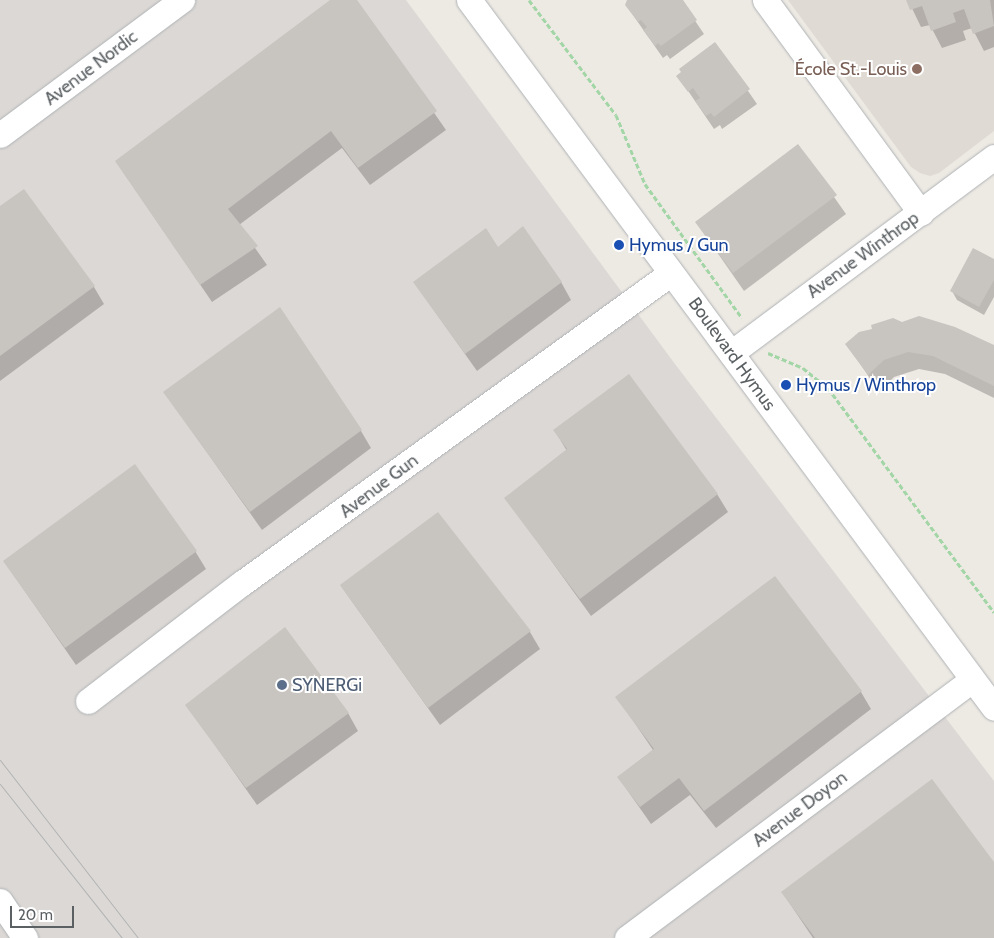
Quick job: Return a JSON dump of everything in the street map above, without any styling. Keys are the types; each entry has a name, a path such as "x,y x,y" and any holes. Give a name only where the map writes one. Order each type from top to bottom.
{"street":[{"name":"Avenue Nordic","path":"0,135 182,0"},
{"name":"Boulevard Hymus","path":"470,0 994,708"},
{"path":"765,0 921,213"},
{"name":"Avenue Winthrop","path":"731,353 994,157"},
{"name":"Avenue Gun","path":"88,701 242,583 671,272"},
{"name":"Avenue Doyon","path":"627,938 972,680"},
{"path":"0,901 25,938"}],"path":[{"name":"Boulevard Hymus","path":"529,0 616,115 645,184 739,313"},
{"name":"Boulevard Hymus","path":"773,357 803,368 828,388 994,612"}],"shaded area":[{"path":"0,0 406,0 675,364 994,781 994,938 0,938"},
{"name":"École St.-Louis","path":"788,0 994,0 994,131 939,173 930,176 920,173 911,167"}],"building":[{"path":"330,0 357,0 437,111 358,168 331,131 228,209 258,246 200,285 115,161"},
{"path":"627,0 683,0 697,20 661,46 658,43 655,46 643,30 647,27 641,20 638,22 625,5"},
{"path":"906,0 990,0 994,26 973,34 964,9 953,13 956,22 931,31 922,6 910,10"},
{"path":"715,42 750,89 714,117 711,113 706,116 695,101 700,98 693,88 688,92 676,76 681,72 679,69"},
{"path":"798,144 837,195 733,273 695,222"},
{"path":"24,189 95,286 0,356 0,206"},
{"path":"523,226 562,282 465,354 413,282 486,228 498,247"},
{"path":"973,248 994,259 994,280 979,307 950,291"},
{"path":"280,307 362,430 250,512 163,392"},
{"path":"919,316 955,327 994,345 994,386 933,356 908,352 884,360 868,375 845,344 859,332 872,329 871,325 893,318 902,322"},
{"path":"629,374 718,494 580,599 504,498 567,449 553,430"},
{"path":"135,464 197,551 65,648 3,561"},
{"path":"438,512 531,631 428,708 340,585"},
{"path":"775,576 862,691 704,811 679,778 640,807 617,777 654,749 615,697"},
{"path":"285,627 349,713 246,788 185,705"},
{"path":"932,779 994,862 994,938 815,938 781,892"}],"tram line":[{"path":"0,760 138,938"},
{"path":"0,784 122,938"}],"place":[{"name":"École St.-Louis","path":"917,69"},
{"name":"Hymus / Gun","path":"619,245"},
{"name":"Hymus / Winthrop","path":"786,385"},
{"name":"SYNERGi","path":"282,685"}]}
